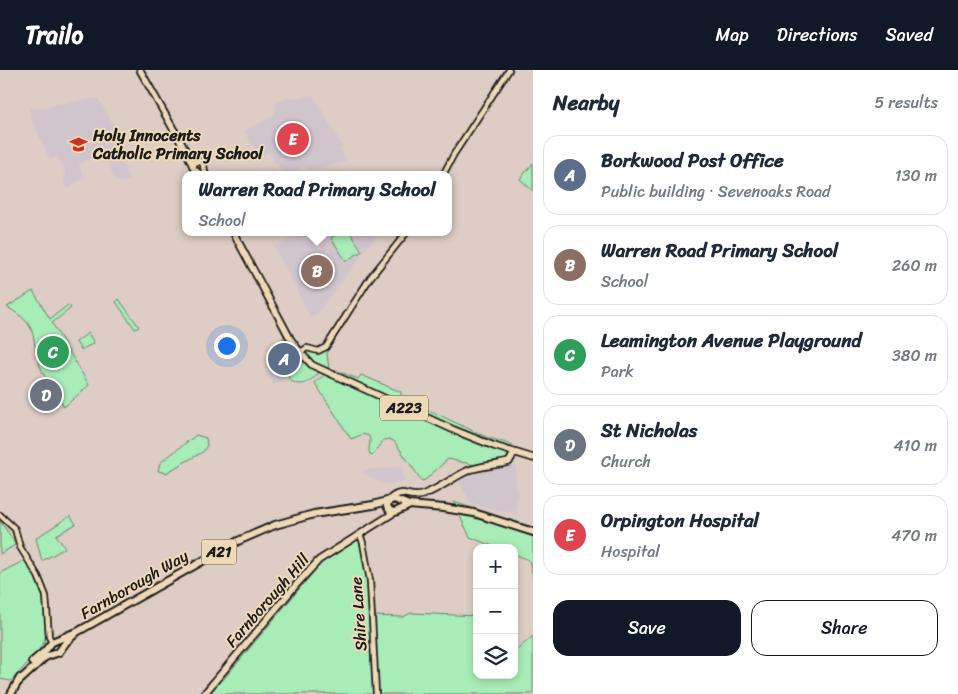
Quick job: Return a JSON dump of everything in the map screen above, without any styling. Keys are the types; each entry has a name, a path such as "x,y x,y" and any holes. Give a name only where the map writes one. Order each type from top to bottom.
{"highway":[{"name":"Farnborough Way","path":"11,694 27,668 52,643 77,632 231,545 253,534 314,514 340,508 373,505 394,499"},
{"path":"394,499 409,505 474,513 533,532"},
{"path":"392,510 399,505 394,499"},
{"path":"392,510 387,504 394,499"},
{"name":"Farnborough Way","path":"373,505 392,510"},
{"path":"392,510 409,505"},
{"name":"Farnborough Way","path":"62,647 77,632"},
{"path":"52,643 60,643 62,647 59,652 53,653 50,651 52,643"},
{"name":"Farnborough Way","path":"18,682 43,659 53,653"}],"main road":[{"path":"140,70 188,155 199,169 203,162 204,167"},
{"name":"A223","path":"235,236 300,352 309,364 440,424 533,458"},
{"path":"394,499 403,493 417,496 424,494 472,469 485,465 507,463 512,459 514,452"},
{"name":"Farnborough Hill","path":"204,694 315,564 324,556 385,517 392,510"}],"street":[{"path":"445,171 454,154 509,70"},
{"path":"300,352 307,348 318,351 324,348 371,277 404,236"},
{"path":"0,516 15,529 20,547 42,585 48,602 49,637 52,643"},
{"name":"Shire Lane","path":"360,534 370,581 376,694"}],"shaded area":[{"path":"313,95 342,146 340,149 347,162 309,170 306,167 302,167 296,171 281,171 269,152 260,157 244,131 276,114 275,103 289,98"},
{"name":"Holy Innocents Catholic Primary School","path":"98,98 118,132 116,147 130,180 121,183 116,180 102,151 79,165 85,178 67,189 64,182 65,171 57,157 50,160 29,109"},
{"path":"296,236 376,236 317,314 311,318 274,247"},
{"path":"277,341 288,357 282,363 280,371 281,380 274,385 265,372 270,367 273,358 267,349"},
{"path":"516,465 517,514 471,504 458,480 489,467"},
{"path":"403,467 404,482 383,484 363,473 363,471 372,469"}],"green space":[{"path":"533,163 533,191 520,179"},
{"path":"334,236 353,236 362,251 346,261 331,238"},
{"path":"33,291 50,319 68,305 71,308 52,323 89,385 64,407 42,371 29,326 25,320 7,307"},
{"path":"119,299 139,327 135,329 116,302"},
{"path":"88,333 94,343 81,350 76,342"},
{"path":"285,335 303,360 318,372 308,382 297,384 289,379 287,371 293,357 283,338"},
{"path":"330,345 327,353 329,370 318,367 303,353 309,350 320,353"},
{"path":"335,370 358,379 361,375 401,392 401,397 486,437 513,445 509,447 462,430 336,373"},
{"path":"325,374 510,456 505,460 475,465 448,459 422,481 394,441 389,439 383,440 373,455 369,452 369,436 363,434 351,439 315,383"},
{"path":"196,435 206,438 207,445 204,451 166,473 158,471 160,463"},
{"path":"453,502 533,527 533,576 529,560 518,556 518,544 487,544 470,537"},
{"path":"70,516 76,524 56,535 65,548 42,561 36,538"},
{"path":"0,521 15,545 0,554"},
{"path":"359,539 368,581 375,694 209,694 221,679 223,680 321,563"},
{"path":"25,560 41,586 46,600 47,630 44,642 36,654 11,681 0,679 0,573"},
{"path":"411,613 473,616 473,679 518,679 518,649 533,636 533,694 377,694 373,616 403,617"}],"place":[{"name":"Orpington Hospital","path":"293,139"},
{"name":"Holy Innocents Catholic Primary School","path":"79,144"},
{"name":"Warren Road Primary School","path":"317,271"},
{"name":"Leamington Avenue Playground","path":"53,352"},
{"name":"Borkwood Post Office","path":"284,359"},
{"name":"St Nicholas","path":"46,395"}]}
